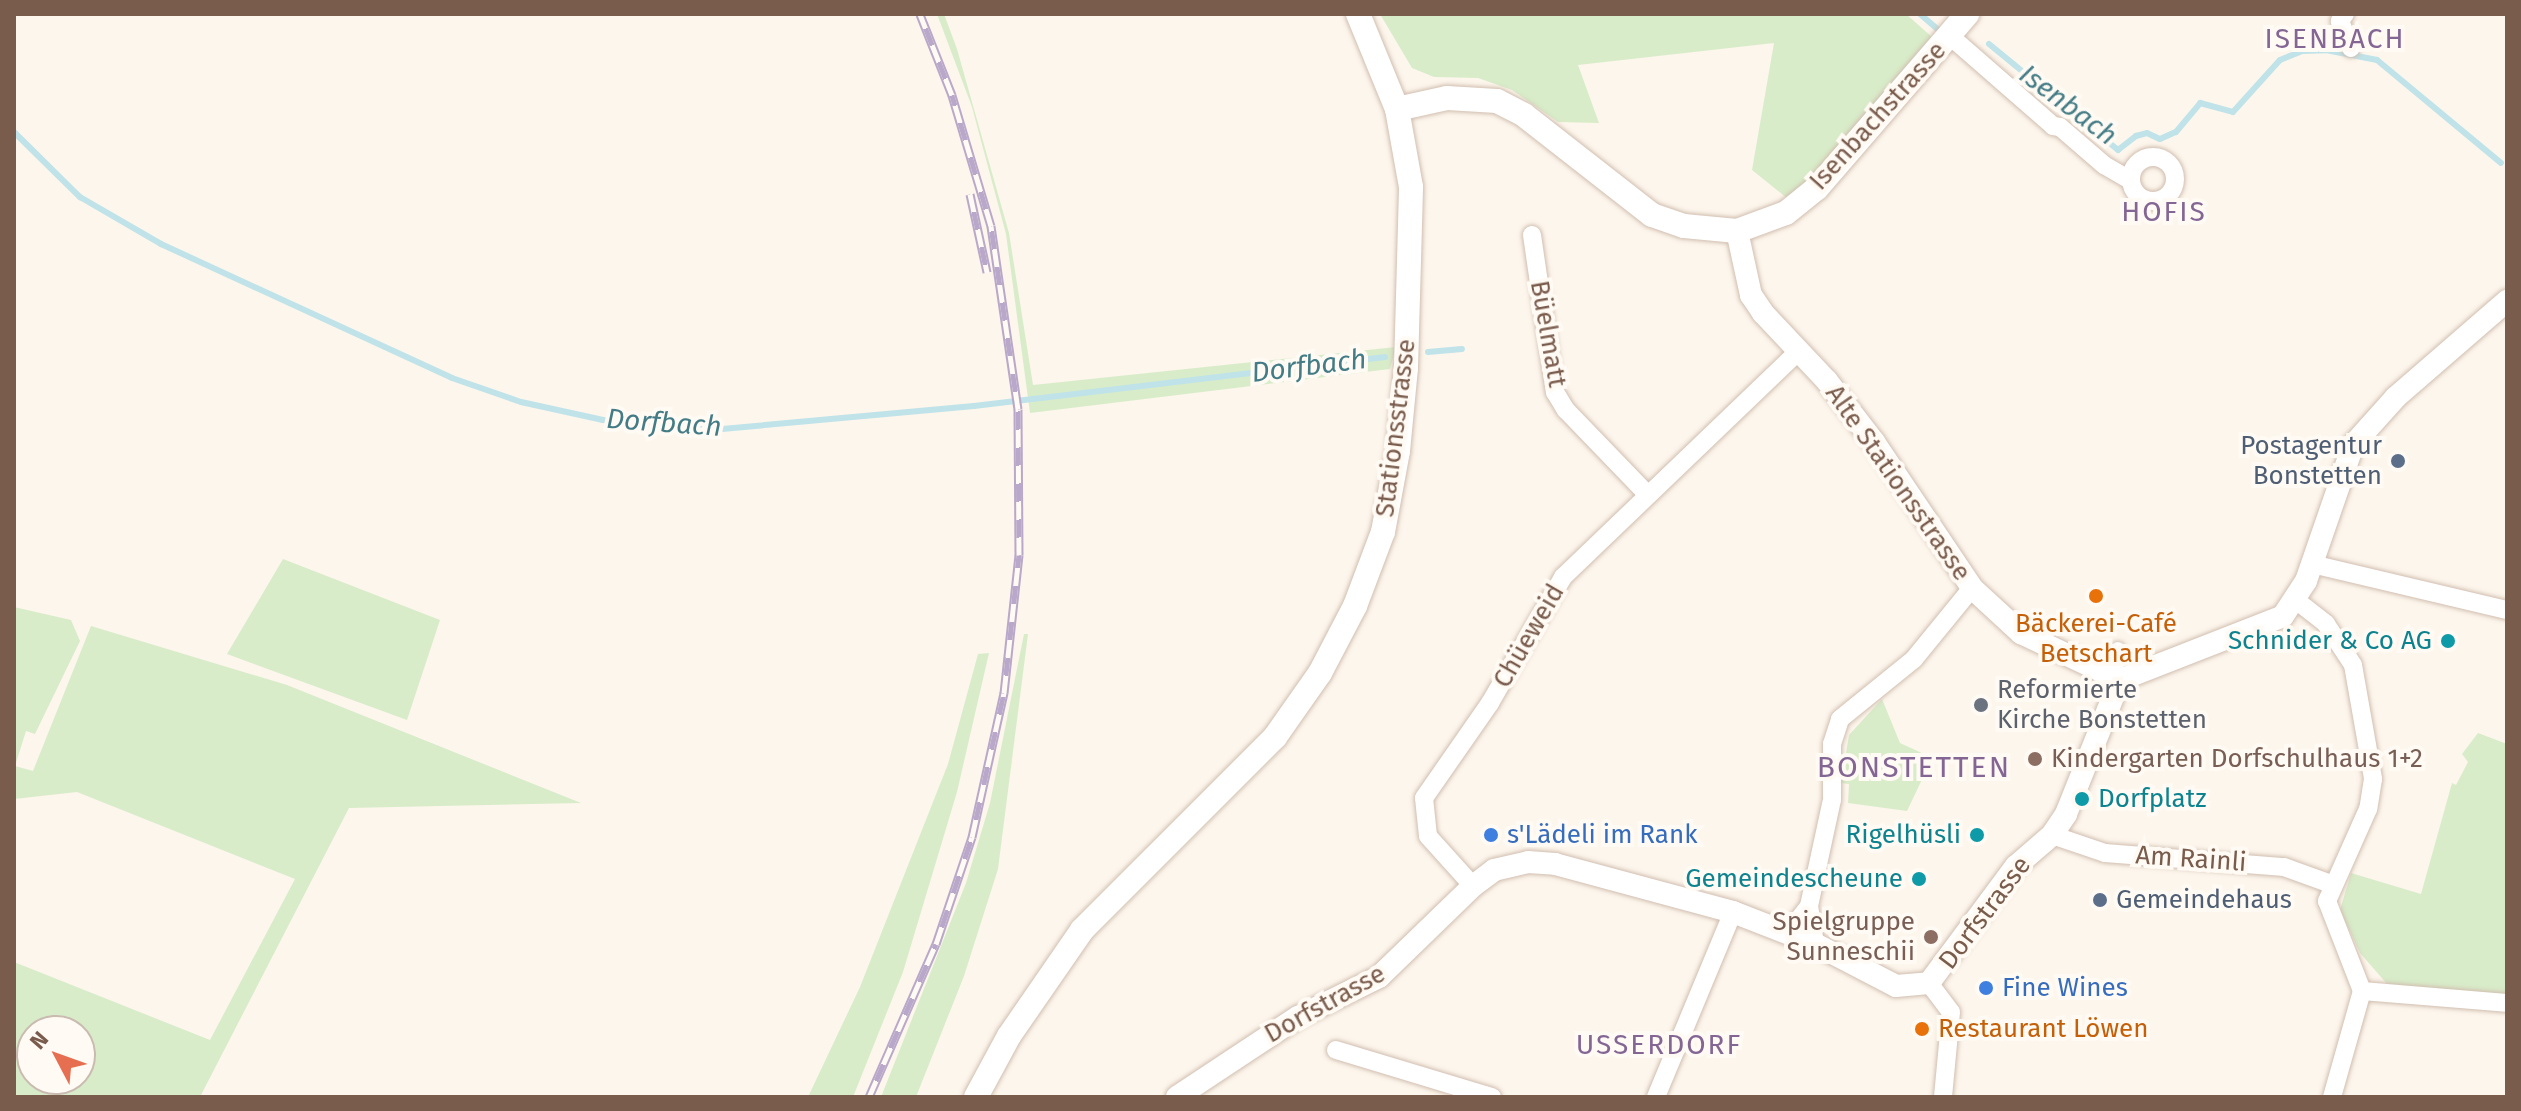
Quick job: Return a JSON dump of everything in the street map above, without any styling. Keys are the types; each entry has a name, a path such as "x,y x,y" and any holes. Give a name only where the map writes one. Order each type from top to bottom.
{"main road":[{"name":"Stationsstrasse","path":"976,1097 1016,1025 1082,930 1275,737 1320,673 1355,606 1383,532 1398,451 1406,358 1411,187 1397,109 1358,14"},
{"name":"Isenbachstrasse","path":"1397,109 1447,98 1497,101 1531,120 1652,215 1684,226 1737,231 1786,213 1817,188 1967,14"}],"street":[{"path":"2345,14 2340,21 2351,48"},
{"path":"1950,36 2053,126 2060,127 2104,165 2130,180"},
{"name":"Alte Stationsstrasse","path":"1737,231 1751,295 1874,442 1972,588 2021,633 2119,664"},
{"name":"Büelmatt","path":"1532,235 1555,392 1566,410 1647,494"},
{"path":"2119,664 2266,626 2297,601 2353,445 2396,397 2507,301"},
{"name":"Chüeweid","path":"1473,886 1428,836 1424,798 1490,703 1555,588 1647,494 1799,351"},
{"path":"2312,564 2507,610"},
{"path":"1815,944 1809,906 1832,800 1832,744 1840,719 1914,659 1972,588"},
{"path":"2297,601 2326,624 2353,665 2373,779 2355,841 2331,884 2327,901 2362,991 2332,1097"},
{"name":"Dorfstrasse","path":"1177,1097 1298,1017 1379,977 1473,886 1509,865 1542,863 1733,912 1815,944 1896,986 1929,983 2016,866 2052,835 2083,778 2119,664"},
{"name":"Am Rainli","path":"2052,835 2105,853 2284,867 2331,884"},
{"path":"1788,933 1809,906"},
{"path":"1656,1097 1733,912"},
{"path":"1929,983 1951,1012 1943,1097"},
{"path":"2362,991 2507,1003"},
{"path":"1336,1050 1492,1097"}],"green space":[{"path":"937,14 944,14 957,49 1009,233 1033,385 1396,347 1390,369 1030,413 1006,234 972,107"},
{"path":"1380,14 1906,14 1932,37 1811,178 1787,198 1752,170 1774,43 1578,65 1599,123 1558,122 1512,90 1478,78 1434,77 1412,68"},
{"path":"283,559 440,620 407,720 227,654"},
{"path":"14,607 71,620 80,641 35,734 26,731 15,766 33,771 91,626 287,685 581,803 349,808 200,1097 14,1097 14,962 210,1040 295,879 77,792 14,799"},
{"path":"1024,634 1028,634 998,869 964,976 916,1097 881,1097 966,883 990,803"},
{"path":"989,653 957,792 903,972 853,1097 808,1097 860,987 948,764 978,654"},
{"path":"1882,699 1900,743 1924,754 1927,769 1907,811 1848,803 1849,784 1841,783 1849,735"},
{"path":"2478,733 2507,744 2507,997 2388,985 2360,953 2340,910 2351,873 2421,894 2452,783 2456,785 2468,762 2462,754"}],"waterway":[{"path":"1920,14 1937,29"},
{"name":"Isenbach","path":"1989,44 2118,150 2136,136 2147,133 2160,139 2176,132 2200,103 2233,112 2280,60 2302,51 2326,50 2377,60 2501,163"},
{"name":"Dorfbach","path":"14,132 80,197 161,244 452,378 521,402 603,420 711,430 974,406 1385,357"},
{"name":"Dorfbach","path":"1428,352 1462,349"}],"railway":[{"path":"869,1097 936,944 972,837 1004,693 1019,555 1018,409 991,226 952,95 920,14"},
{"path":"970,194 987,272"}],"place":[{"name":"Postagentur Bonstetten","path":"2398,461"},
{"name":"Bäckerei-Café Betschart","path":"2096,596"},
{"name":"Schnider & Co AG","path":"2448,641"},
{"name":"Reformierte Kirche Bonstetten","path":"1981,705"},
{"name":"Kindergarten Dorfschulhaus 1+2","path":"2035,759"},
{"name":"Dorfplatz","path":"2082,799"},
{"name":"s'Lädeli im Rank","path":"1491,835"},
{"name":"Rigelhüsli","path":"1977,835"},
{"name":"Gemeindescheune","path":"1919,879"},
{"name":"Gemeindehaus","path":"2100,900"},
{"name":"Spielgruppe Sunneschii","path":"1931,937"},
{"name":"Fine Wines","path":"1986,988"},
{"name":"Restaurant Löwen","path":"1922,1029"}],"district":[{"name":"ISENBACH","path":"2335,39"},
{"name":"HOFIS","path":"2164,212"},
{"name":"BONSTETTEN","path":"1914,767"},
{"name":"USSERDORF","path":"1659,1045"}]}
